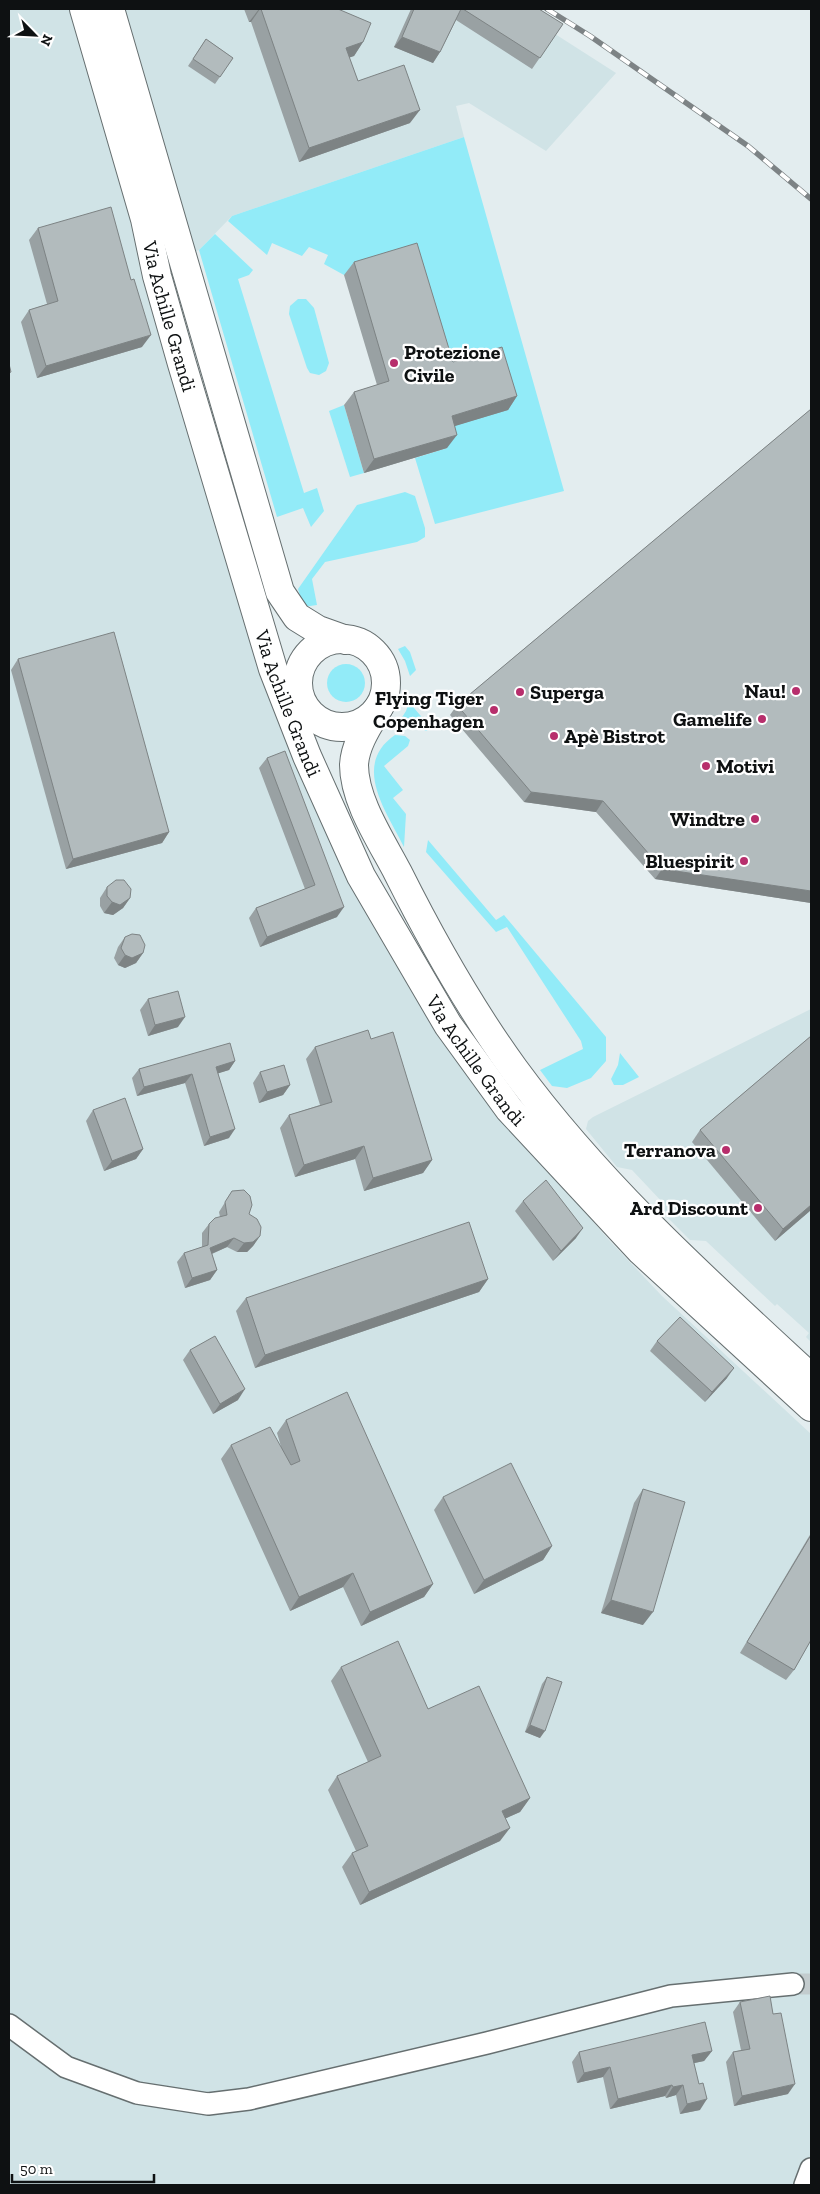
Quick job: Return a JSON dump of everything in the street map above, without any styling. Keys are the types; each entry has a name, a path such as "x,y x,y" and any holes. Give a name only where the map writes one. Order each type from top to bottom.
{"main road":[{"name":"Via Achille Grandi","path":"84,9 145,219 157,276 177,346 273,669 307,756 361,876 448,1025 509,1109 640,1251 811,1407"},
{"name":"Via Achille Grandi","path":"110,9 280,592 297,617 318,630 346,640"},
{"name":"Via Achille Grandi","path":"145,219 172,286 245,536 286,666 299,690 304,722 363,854 382,889 444,997 538,1139"},
{"path":"333,640 346,640 366,646 380,661 386,682 385,692 379,707 369,718 356,725 342,727 327,725 314,718 305,707 299,690 299,674 311,652 333,640"},
{"name":"Via Achille Grandi","path":"379,707 361,740 354,762 356,784 364,806 412,901 467,1000 514,1069 602,1176 667,1244 811,1378"}],"street":[{"path":"9,2025 66,2067 137,2093 208,2104 249,2099 487,2043 671,1996 793,1984"},
{"path":"805,2185 811,2169"}],"shaded area":[{"path":"9,9 516,9 616,73 546,151 469,103 456,106 464,137 232,216 199,250 148,271 293,755 378,932 487,1098 608,1239 662,1296 811,1434 811,2185 9,2185"},
{"path":"464,137 564,491 435,524 415,458 447,448 423,381 408,257 344,275 324,264 328,255 309,247 302,256 272,243 267,255 228,221 232,216"},
{"path":"215,234 253,270 249,275 238,279 304,493 317,488 324,511 311,527 303,508 277,517 199,250"},
{"path":"298,299 306,299 314,308 329,363 326,371 319,375 310,373 307,368 289,314 290,306"},
{"path":"344,405 364,473 350,477 329,411"},
{"path":"405,492 415,496 425,528 425,537 417,542 325,562 312,579 317,605 303,607 298,589 357,505"},
{"path":"405,646 410,652 416,670 410,676 405,661 398,649"},
{"path":"346,664 360,669 365,683 360,697 346,702 332,697 327,683 332,669"},
{"path":"409,702 431,728 426,731 411,723 399,722"},
{"path":"395,735 405,736 410,740 408,746 384,766 403,790 393,798 406,814 404,847 382,804 374,774 375,760 382,747"},
{"path":"428,840 496,920 504,915 606,1037 606,1061 591,1078 567,1088 552,1086 540,1070 583,1049 581,1041 507,927 496,932 426,852"},
{"path":"811,1009 811,1342 806,1337 809,1333 777,1304 775,1306 706,1241 690,1240 664,1214 665,1205 632,1170 617,1167 586,1129 588,1121 593,1117"},
{"path":"620,1053 639,1077 623,1085 614,1085 611,1079 618,1065"}],"building":[{"path":"261,9 338,9 371,23 363,42 346,48 358,81 404,65 420,110 309,148"},
{"path":"414,9 461,9 440,52 402,37"},
{"path":"463,9 539,9 563,24 540,58"},
{"path":"206,39 233,58 220,77 193,59"},
{"path":"111,207 131,280 134,279 151,335 46,366 29,310 58,301 38,228"},
{"name":"Protezione Civile","path":"417,243 453,362 502,347 517,396 452,416 457,435 374,459 354,392 389,381 354,262"},
{"path":"811,409 811,891 662,869 603,801 531,792 457,705"},
{"path":"114,632 169,832 73,859 18,659"},
{"path":"285,751 344,907 267,937 256,908 315,885 267,758"},
{"path":"116,880 124,880 131,889 130,898 120,905 112,902 107,896 107,887"},
{"path":"132,934 140,935 145,945 143,953 132,958 125,955 121,948 125,937"},
{"path":"178,991 185,1017 155,1025 148,999"},
{"path":"368,1030 371,1039 393,1032 432,1160 373,1178 364,1146 304,1165 289,1115 332,1102 315,1047"},
{"path":"811,1036 811,1205 783,1229 700,1130"},
{"path":"230,1043 235,1061 216,1067 235,1129 210,1137 192,1074 144,1087 139,1069"},
{"path":"284,1065 290,1085 267,1092 260,1072"},
{"path":"125,1098 143,1149 112,1161 93,1110"},
{"path":"546,1180 583,1228 561,1251 523,1201"},
{"path":"244,1190 250,1196 252,1205 249,1214 257,1219 261,1227 260,1236 253,1242 244,1243 234,1238 210,1248 217,1270 192,1278 184,1253 208,1245 209,1224 215,1218 227,1215 225,1202 232,1191"},
{"path":"469,1222 488,1279 265,1355 246,1298"},
{"path":"680,1317 734,1368 712,1392 657,1341"},
{"path":"215,1336 245,1389 220,1404 190,1350"},
{"path":"347,1392 433,1584 370,1612 353,1573 299,1597 231,1445 270,1427 291,1465 300,1461 286,1420"},
{"path":"511,1463 552,1546 484,1580 443,1497"},
{"path":"643,1489 685,1502 653,1612 611,1600"},
{"path":"811,1535 811,1640 794,1670 747,1642"},
{"path":"398,1641 428,1709 479,1686 530,1798 502,1811 510,1828 369,1892 352,1853 368,1846 337,1776 381,1756 341,1667"},
{"path":"547,1677 562,1682 545,1731 530,1725"},
{"path":"770,1996 773,2014 781,2013 795,2084 742,2096 733,2052 750,2049 740,2002"},
{"path":"705,2022 712,2051 692,2055 699,2084 703,2083 707,2099 687,2104 683,2085 673,2087 672,2085 618,2099 610,2067 584,2073 579,2052"}],"tunnel":[{"path":"793,1984 811,1984"}],"railway":[{"path":"547,9 590,36 748,146 811,199"}],"place":[{"name":"Protezione Civile","path":"394,363"},
{"name":"Nau!","path":"796,691"},
{"name":"Superga","path":"520,692"},
{"name":"Flying Tiger Copenhagen","path":"494,710"},
{"name":"Gamelife","path":"762,719"},
{"name":"Apè Bistrot","path":"554,736"},
{"name":"Motivi","path":"706,766"},
{"name":"Windtre","path":"755,819"},
{"name":"Bluespirit","path":"744,861"},
{"name":"Terranova","path":"726,1150"},
{"name":"Ard Discount","path":"758,1208"}]}
